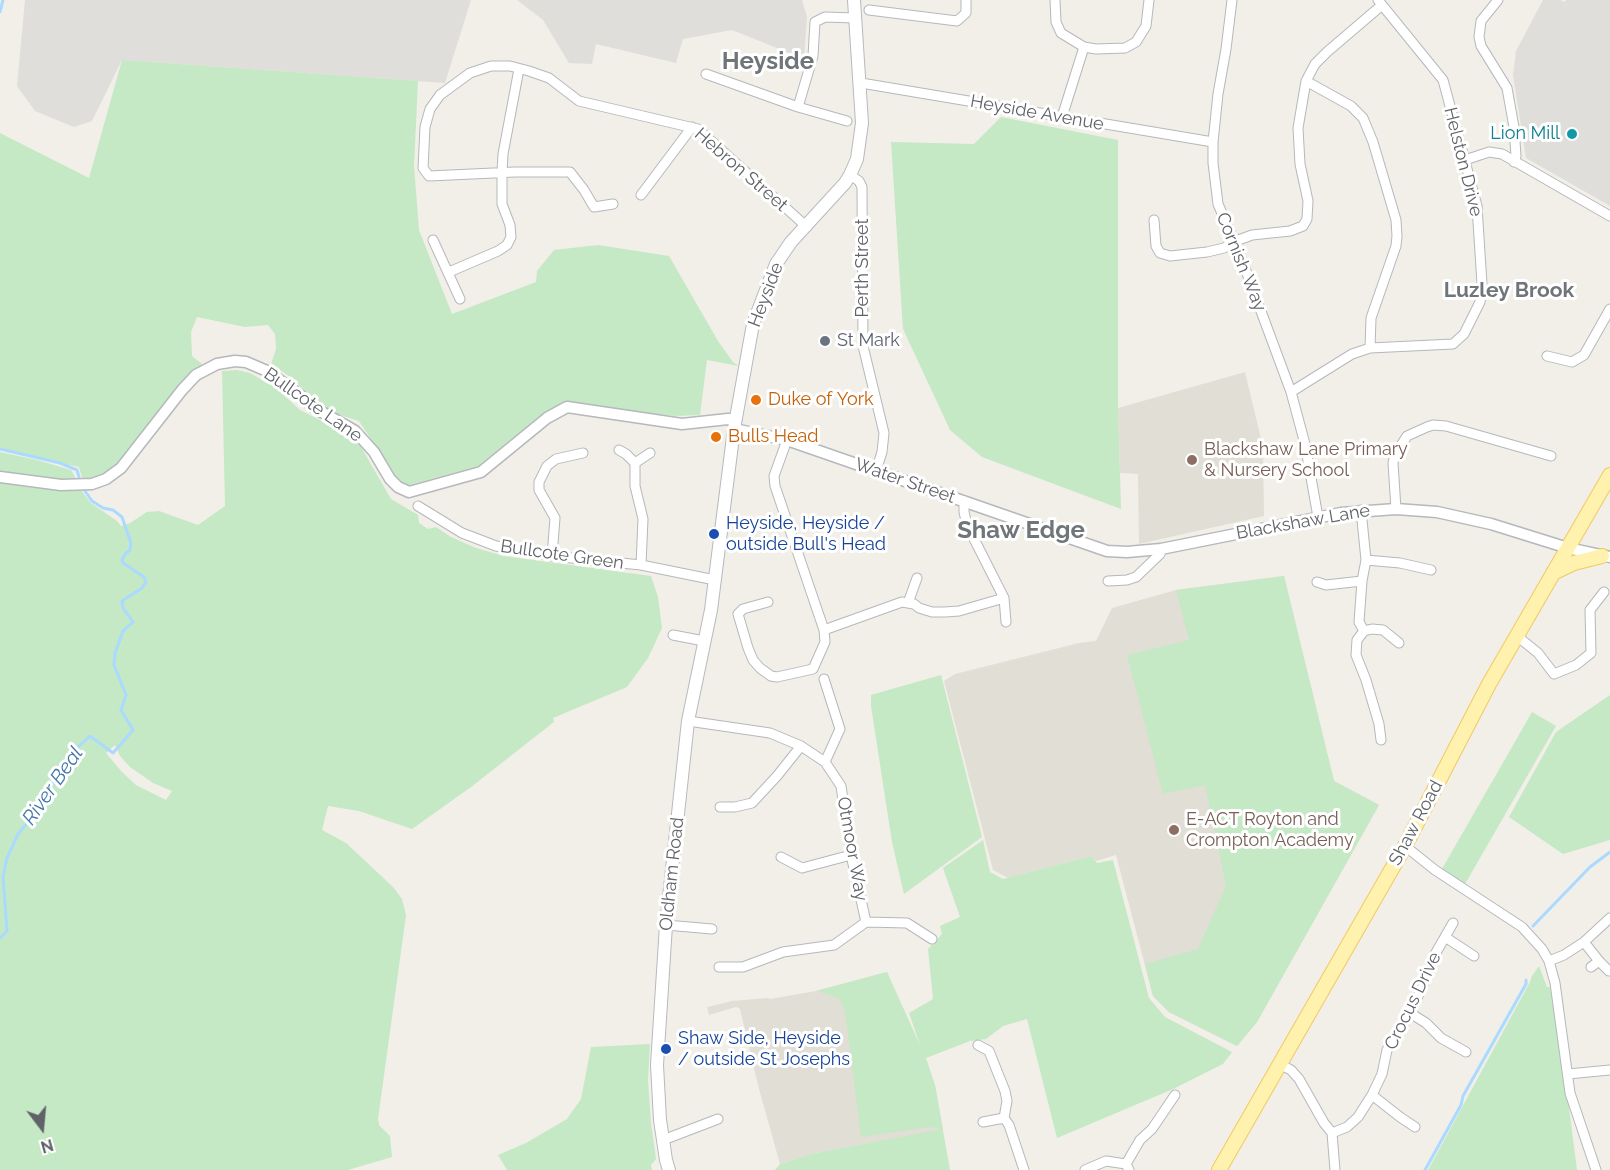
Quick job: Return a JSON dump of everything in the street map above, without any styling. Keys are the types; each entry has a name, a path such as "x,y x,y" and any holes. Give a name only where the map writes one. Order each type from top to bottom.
{"main road":[{"name":"Heyside","path":"715,580 735,425 757,314 776,264 791,242 807,227 850,176 857,159 862,123 854,0"},
{"name":"Shaw Road","path":"1219,1170 1405,846 1490,684 1610,475"},
{"path":"1553,573 1574,563 1606,556"},
{"name":"Oldham Road","path":"669,1170 663,1140 657,1065 666,925 688,721 715,580"}],"street":[{"path":"869,10 957,21 965,16 966,0"},
{"path":"1055,0 1056,22 1061,33 1084,46 1096,49 1125,48 1132,45 1146,26 1149,0"},
{"name":"Cornish Way","path":"1233,0 1213,142 1212,163 1218,204 1246,270 1291,392 1305,444 1318,517"},
{"path":"1497,0 1481,21 1479,37 1484,52 1507,88 1514,127 1516,156 1514,162"},
{"path":"1154,220 1156,246 1164,255 1207,252 1224,248 1252,235 1296,230 1303,226 1307,219 1308,201 1300,164 1298,128 1306,81 1315,64 1380,2"},
{"name":"Helston Drive","path":"1291,392 1352,354 1370,348 1453,344 1464,334 1480,302 1482,284 1477,206 1443,80 1380,2"},
{"path":"798,107 813,56 815,22 825,17 855,18"},
{"path":"1062,117 1084,46"},
{"name":"Hebron Street","path":"502,172 429,176 423,168 425,127 430,109 440,95 470,73 491,66 519,69 549,78 579,101 698,129 807,227"},
{"path":"449,272 507,245 511,237 510,225 502,204 502,172 503,154 519,69"},
{"path":"706,74 798,107 847,121"},
{"path":"1306,81 1351,106 1363,118 1373,142 1396,220 1396,246 1371,318 1370,348"},
{"name":"Heyside Avenue","path":"861,83 1213,142"},
{"path":"641,195 692,127"},
{"path":"1465,160 1489,152 1502,154 1610,216"},
{"path":"502,172 570,172 594,207 613,204"},
{"name":"Perth Street","path":"850,176 859,181 862,187 863,346 884,433 882,452 876,471"},
{"path":"433,240 460,299"},
{"path":"1547,356 1572,362 1584,355 1610,309"},
{"name":"Bullcote Lane","path":"0,477 77,485 106,479 121,468 196,375 226,361 246,362 267,371 313,407 355,431 374,452 390,479 398,488 409,492 481,472 547,418 567,407 682,424 728,418 735,425"},
{"name":"Water Street","path":"735,425 787,440 1107,551"},
{"path":"1396,509 1393,464 1395,455 1407,436 1427,427 1446,426 1551,456"},
{"path":"768,602 743,609 738,614 753,660 771,676 783,677 813,669 825,642 824,630 775,486 774,476 787,440"},
{"path":"619,450 634,463 635,486 643,519 641,565"},
{"path":"552,556 555,518 540,490 539,482 547,466 556,459 569,454 583,453"},
{"path":"634,463 650,453"},
{"path":"964,501 967,525 1004,598 1006,622"},
{"name":"Bullcote Green","path":"418,506 478,541 515,551 641,565 715,580"},
{"name":"Blackshaw Lane","path":"1107,551 1161,549 1318,517 1361,510 1396,509 1437,512 1491,524 1568,548 1606,556"},
{"path":"1361,510 1366,560 1359,622 1364,631"},
{"path":"1108,580 1127,580 1136,577 1160,554 1161,549"},
{"path":"1366,560 1407,564 1431,570"},
{"path":"905,602 917,578"},
{"path":"1317,582 1326,585 1362,581"},
{"path":"1517,636 1538,653 1554,674 1576,665 1591,653 1590,609 1604,592"},
{"path":"824,630 905,602 932,612 945,612 958,611 1004,598"},
{"path":"1381,740 1366,680 1356,655 1357,640 1364,631 1372,629 1383,630 1399,643"},
{"path":"673,635 704,641"},
{"path":"824,679 840,729 825,762"},
{"name":"Otmoor Way","path":"688,721 770,733 801,746 825,762 841,786 851,855 866,922 834,945 783,952 743,967 719,967"},
{"path":"720,807 735,807 752,803 801,746"},
{"path":"1405,846 1436,870 1522,927 1550,961 1570,1093 1596,1170"},
{"path":"781,857 802,868 851,855"},
{"path":"1550,961 1584,942 1610,918"},
{"path":"866,922 907,923 932,939"},
{"name":"Crocus Drive","path":"1332,1133 1347,1127 1358,1117 1372,1095 1382,1074 1387,1050 1410,1013 1434,956 1453,922"},
{"path":"666,925 712,929"},
{"path":"1445,937 1474,956"},
{"path":"1584,942 1595,964 1609,971"},
{"path":"1410,1013 1426,1023 1441,1038 1466,1052"},
{"path":"978,1045 989,1051 1005,1091 1007,1101 1004,1118 1009,1125 1024,1170"},
{"path":"1279,1064 1291,1070 1299,1079 1332,1133 1335,1170"},
{"path":"1568,1074 1610,1070"},
{"path":"1085,1170 1106,1161 1127,1167 1140,1140 1152,1129 1175,1095"},
{"path":"1372,1095 1415,1127"},
{"path":"983,1122 1004,1118"},
{"path":"663,1140 718,1119"}],"shaded area":[{"path":"25,0 471,0 445,83 122,60 92,121 74,127 35,111 17,86"},
{"path":"517,0 802,0 807,17 804,59 732,30 683,39 676,63 596,44 592,64 569,63 543,20"},
{"path":"1543,0 1565,2 1566,0 1610,0 1610,206 1526,158 1513,75 1516,51"},
{"name":"Blackshaw Lane Primary & Nursery School","path":"1245,372 1263,447 1264,516 1139,544 1138,474 1120,473 1118,408"},
{"name":"E-ACT Royton and Crompton Academy","path":"1284,576 1334,781 1379,805 1257,1022 1237,1046 1169,1012 1153,996 1116,855 1096,861 1092,856 1008,878 993,870 944,681 955,674 1079,643 1096,641 1112,608 1176,590"},
{"path":"887,972 935,1085 943,1129 811,1154 780,1164 740,1009 736,1007 709,1015 707,1007 732,1001 770,999 816,991"}],"green space":[{"path":"122,60 418,81 414,166 419,230 452,314 536,282 537,271 554,250 598,245 669,256 718,341 733,362 739,366 707,360 700,415 676,416 565,404 538,417 478,466 409,485 401,483 395,476 359,421 327,411 289,376 271,364 276,349 275,334 268,325 245,327 197,317 191,332 192,356 202,364 135,446 112,470 95,479 83,480 79,467 0,449 0,133 89,178"},
{"path":"1001,117 1118,140 1118,408 1121,509 982,457 950,430 903,329 891,142 974,144"},
{"path":"237,370 250,373 276,388 300,410 344,432 361,447 391,499 418,515 419,523 428,529 436,527 451,537 476,548 504,556 651,576 658,597 662,628 648,658 627,687 553,718 554,722 471,787 412,829 359,811 328,806 322,830 346,843 393,887 402,899 406,915 378,1119 379,1125 390,1136 392,1157 348,1170 0,1170 0,483 54,490 81,490 91,503 121,526 147,512 159,511 198,525 225,506 222,371","holes":["115,745 120,756 130,767 153,783 172,791 166,800 136,785 106,753"]},
{"path":"0,452 71,470 76,479 65,480 0,472"},
{"path":"1284,576 1334,781 1379,805 1257,1022 1237,1046 1169,1012 1153,996 1145,964 1198,949 1226,886 1205,785 1163,794 1127,655 1189,640 1176,590"},
{"path":"941,675 982,837 904,894 892,842 871,695"},
{"path":"1610,695 1610,840 1563,854 1509,817 1556,732"},
{"path":"1532,712 1556,726 1465,884 1442,869"},
{"path":"983,840 990,872 1003,879 1092,856 1097,863 1113,860 1149,998 1165,1017 1232,1052 1223,1064 1173,1089 1057,1138 1027,1019 1003,1026 986,1039 970,1041 926,1058 935,1085 950,1170 775,1170 780,1164 811,1154 941,1129 930,1127 861,1137 845,1011 839,998 816,991 887,972 920,1045 909,1013 933,999 928,949 942,934 940,926 960,917 943,868"},
{"path":"1539,966 1547,987 1550,987 1577,1170 1428,1170 1532,976"},
{"path":"650,1044 648,1080 656,1159 651,1165 652,1170 507,1170 498,1155 526,1143 567,1119 581,1099 591,1047"}],"waterway":[{"name":"River Beal","path":"0,12 3,0"},
{"name":"River Beal","path":"0,449 60,463 77,470 79,477"},
{"name":"River Beal","path":"0,938 7,931 3,877 7,858 18,834 41,806 47,792 79,746 90,736 113,753 133,730 121,710 126,695 114,665 115,653 123,631 133,622 123,608 122,601 142,588 146,582 144,577 123,563 122,560 130,550 131,543 122,517 113,510 103,508 92,501 85,491"},
{"path":"1533,926 1590,867 1610,852"},
{"path":"1425,1170 1461,1105 1463,1096 1526,984 1526,980"}],"place":[{"name":"Lion Mill","path":"1572,134"},
{"name":"St Mark","path":"825,341"},
{"name":"Duke of York","path":"756,400"},
{"name":"Bulls Head","path":"716,437"},
{"name":"Blackshaw Lane Primary & Nursery School","path":"1192,460"},
{"name":"Heyside, Heyside / outside Bull's Head","path":"714,534"},
{"name":"E-ACT Royton and Crompton Academy","path":"1174,830"},
{"name":"Shaw Side, Heyside / outside St Josephs","path":"666,1049"}],"district":[{"name":"Heyside","path":"768,62"},
{"name":"Luzley Brook","path":"1509,291"},
{"name":"Shaw Edge","path":"1021,531"}]}
